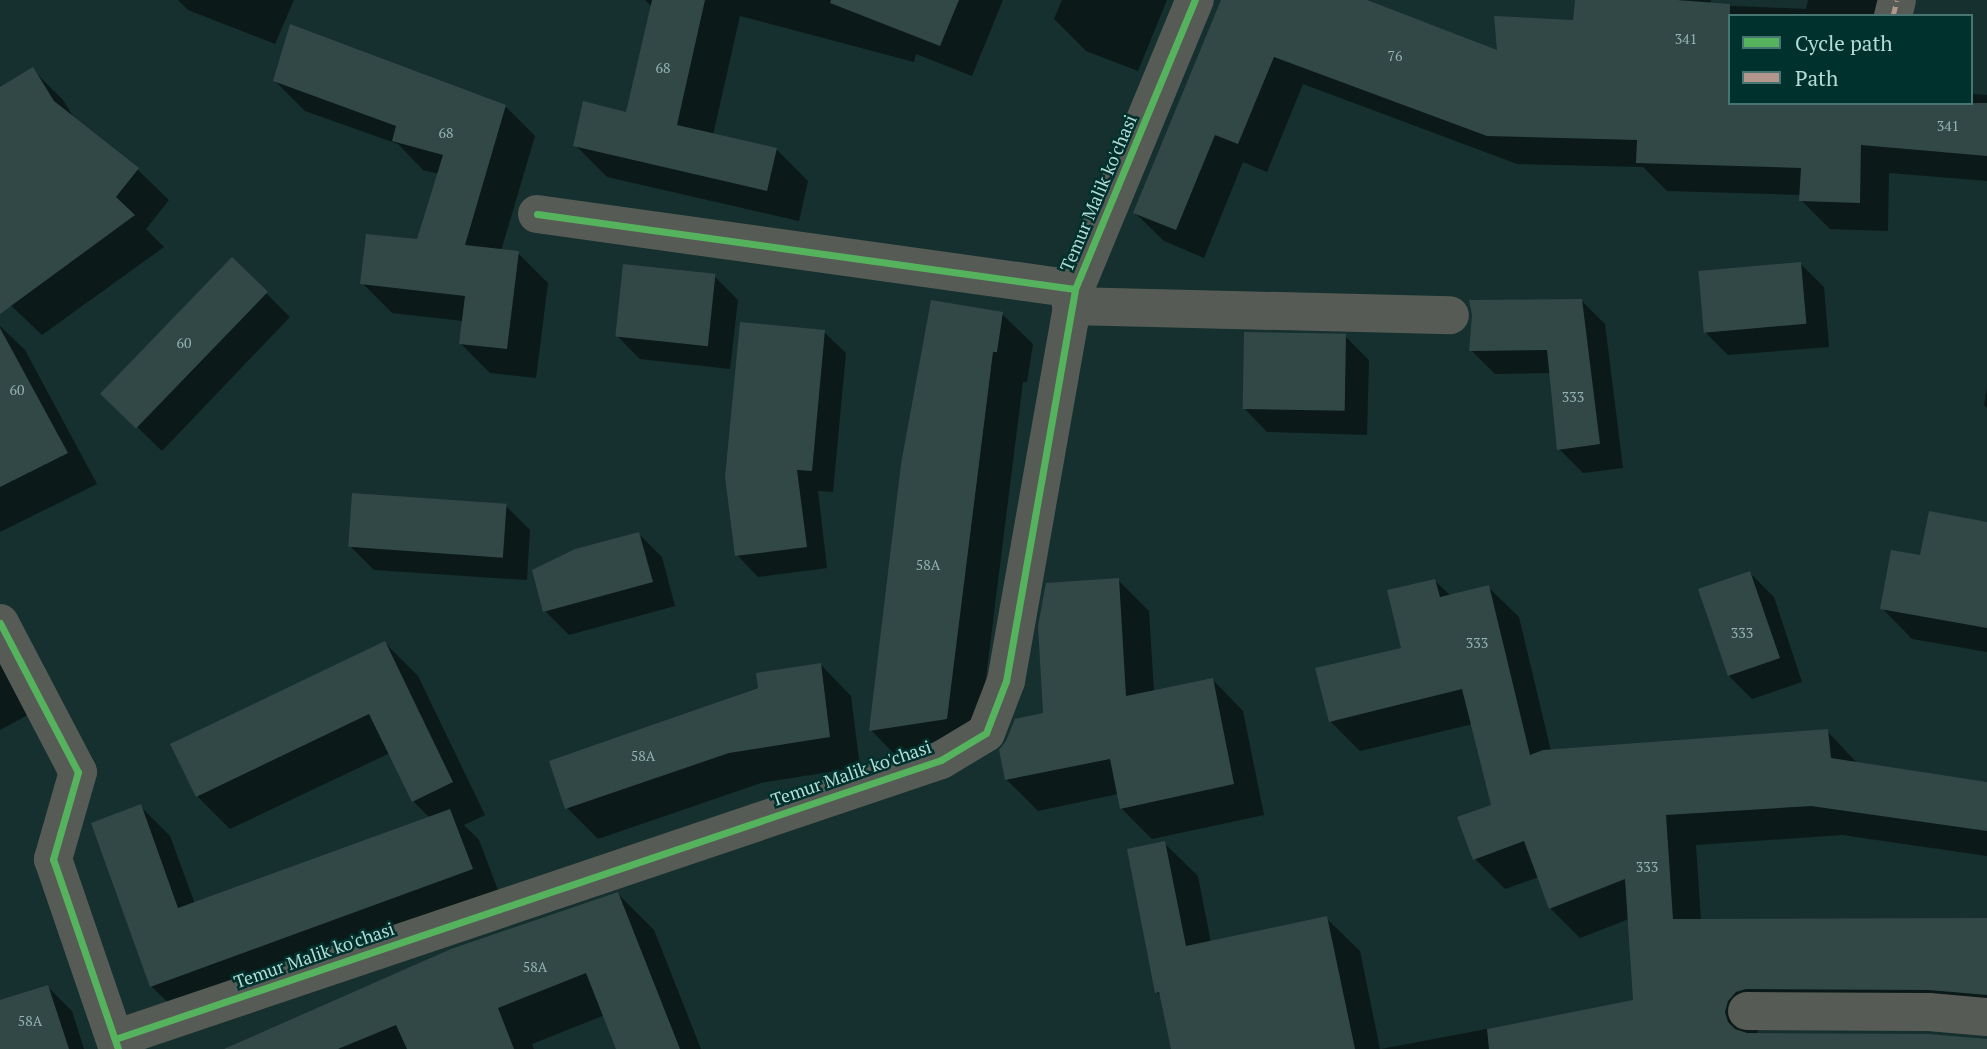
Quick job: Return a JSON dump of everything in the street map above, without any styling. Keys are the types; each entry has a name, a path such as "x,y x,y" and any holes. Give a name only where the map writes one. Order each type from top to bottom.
{"street":[{"name":"Temur Malik ko'chasi","path":"0,623 78,772 53,859 116,1044 941,760 986,733 1006,681 1073,297 1195,0"},
{"path":"537,214 1073,297 1450,315"},
{"path":"1747,1011 1929,1012 1987,1017"}],"building":[{"path":"652,0 705,0 677,125 777,148 767,191 573,146 583,101 626,112"},
{"path":"831,0 959,0 940,46 830,3"},
{"path":"1221,0 1367,0 1497,50 1494,16 1573,20 1575,0 1677,0 1730,4 1728,105 1987,103 1987,156 1861,145 1860,203 1799,201 1801,168 1636,163 1637,140 1487,136 1274,57 1238,144 1215,135 1176,230 1133,213"},
{"path":"290,24 506,105 465,245 519,251 507,349 459,344 465,296 360,284 366,234 417,239 443,155 392,141 396,126 273,81"},
{"path":"33,67 54,101 139,168 116,197 135,215 0,314 0,87"},
{"path":"232,257 268,292 136,428 100,394"},
{"path":"1801,262 1806,324 1704,333 1698,271"},
{"path":"623,264 715,274 708,346 615,337"},
{"path":"1582,299 1600,444 1557,450 1547,350 1469,351 1472,315 1469,300"},
{"path":"931,300 1003,312 997,352 993,352 947,719 869,731 901,464"},
{"path":"740,322 825,330 812,471 797,470 807,547 735,556 725,477"},
{"path":"0,328 68,453 0,487"},
{"path":"1244,332 1346,334 1345,411 1243,409"},
{"path":"352,493 507,504 503,558 348,547"},
{"path":"1929,511 1987,522 1987,628 1880,609 1891,550 1920,555"},
{"path":"639,532 653,582 543,612 532,570 575,549"},
{"path":"1750,571 1780,658 1728,676 1698,589"},
{"path":"1119,578 1126,696 1213,678 1234,784 1120,809 1110,759 1005,780 999,750 1015,719 1043,713 1038,626 1046,583"},
{"path":"1435,579 1440,597 1489,585 1530,755 1543,750 1828,729 1831,758 1987,782 1987,831 1811,806 1666,815 1673,919 1987,918 1987,995 1929,990 1746,989 1736,992 1728,1001 1725,1012 1728,1022 1735,1029 1747,1033 1928,1034 1987,1039 1987,1049 1489,1049 1487,1029 1633,1000 1625,879 1549,909 1524,841 1473,860 1457,817 1491,805 1462,689 1329,722 1315,668 1401,648 1387,590"},
{"path":"385,641 453,782 412,802 369,714 196,797 170,744"},
{"path":"821,663 830,737 729,753 565,809 549,761 758,688 756,673"},
{"path":"141,804 178,908 450,809 473,869 150,987 91,823"},
{"path":"1165,841 1186,946 1327,916 1355,1049 1171,1049 1159,992 1155,993 1127,849"},
{"path":"618,892 680,1049 616,1049 586,973 498,1008 514,1049 407,1049 396,1025 338,1049 224,1049 451,949"},
{"path":"48,985 69,1049 0,1049 0,1000"}],"marked path":[{"path":"1894,14 1897,0"}],"cycle path":[{"path":"115,1039 941,760 986,733 1006,681 1075,289 1195,0"},
{"path":"537,214 1075,289"},
{"path":"0,623 78,772 53,859 118,1049"}]}
